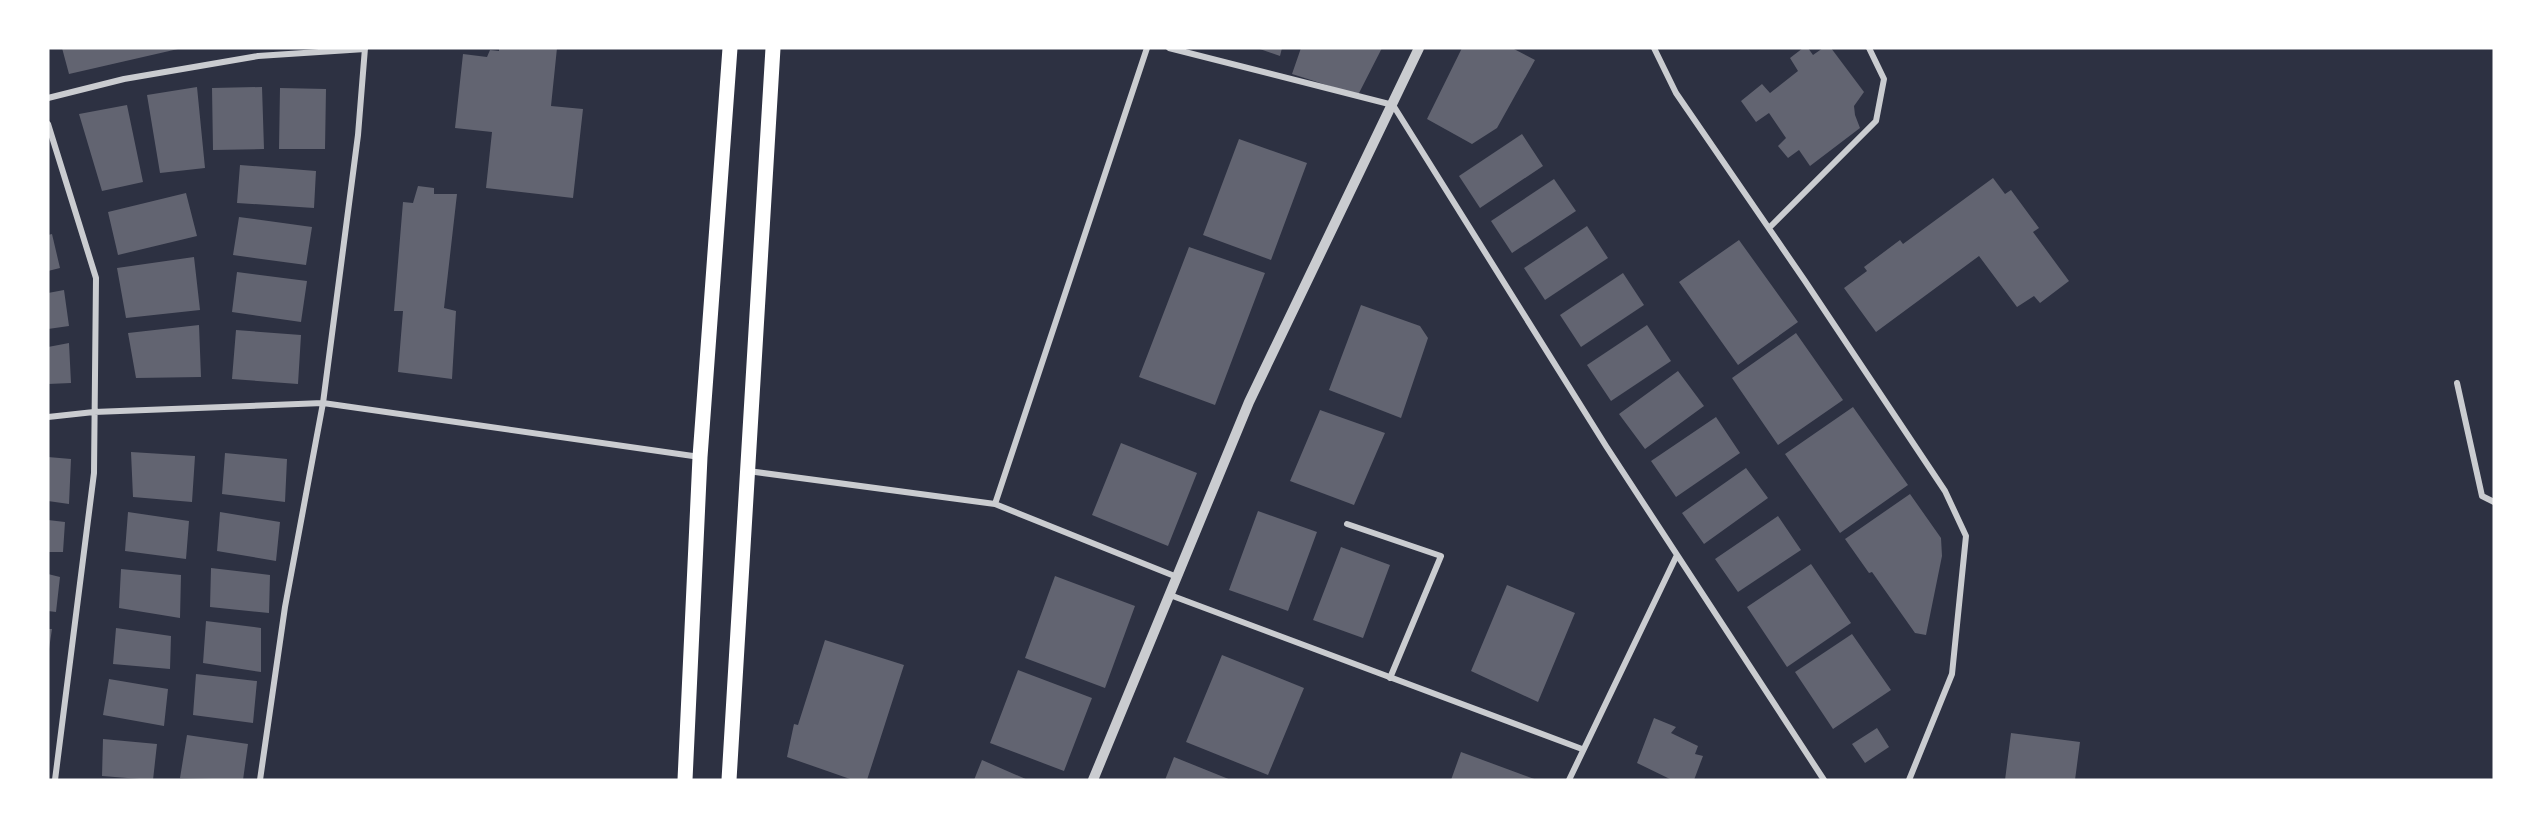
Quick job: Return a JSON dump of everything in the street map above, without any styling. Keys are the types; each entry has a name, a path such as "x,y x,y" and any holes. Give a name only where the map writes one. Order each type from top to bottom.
{"main road":[{"path":"685,780 700,457 730,48"},
{"path":"729,780 773,48"}],"street":[{"path":"995,504 1147,48"},
{"path":"1169,48 1393,105 1606,446 1824,780"},
{"path":"1094,780 1249,402 1419,48"},
{"path":"1654,48 1676,93 1945,491 1966,536 1952,674 1909,780"},
{"path":"1768,228 1876,121 1884,79 1869,48"},
{"path":"48,98 124,79 258,56 365,49 358,135 323,403 285,606 260,780"},
{"path":"48,124 96,278 93,473 55,780"},
{"path":"2457,383 2482,496 2494,502"},
{"path":"48,417 94,412 323,403 700,457"},
{"path":"748,471 995,504 1177,577"},
{"path":"1347,524 1441,556 1390,678"},
{"path":"1569,780 1677,555"},
{"path":"1170,596 1582,750"}],"building":[{"path":"62,48 178,48 178,49 69,74"},
{"path":"499,48 557,48 551,106 583,109 573,198 486,188 492,132 455,128 463,54 487,57 490,50 499,51"},
{"path":"1257,48 1282,48 1280,56"},
{"path":"1301,48 1382,48 1358,95 1292,74"},
{"path":"1462,48 1512,48 1535,60 1497,128 1472,144 1427,119"},
{"path":"1803,48 1808,48 1813,55 1823,48 1831,48 1864,92 1854,106 1860,128 1810,166 1799,150 1788,158 1778,146 1786,138 1769,113 1756,122 1741,101 1762,84 1770,93 1798,71 1790,58"},
{"path":"197,87 205,168 160,173 147,95"},
{"path":"262,87 264,149 213,150 212,88"},
{"path":"280,88 326,89 325,149 279,149"},
{"path":"127,105 143,182 102,191 79,114"},
{"path":"1522,134 1543,166 1480,208 1459,176"},
{"path":"1239,139 1307,163 1271,260 1203,235"},
{"path":"240,165 316,171 314,208 237,203"},
{"path":"1993,178 2005,194 2011,190 2039,228 2033,232 2069,281 2040,303 2034,296 2017,307 1979,256 1876,332 1844,288 1867,271 1864,267 1900,240 1903,244"},
{"path":"1554,179 1576,211 1512,253 1491,221"},
{"path":"418,186 434,188 434,194 457,194 444,308 456,311 452,379 398,372 403,311 394,311 403,202 413,203"},
{"path":"186,193 197,236 118,255 108,212"},
{"path":"239,217 312,227 306,265 233,255"},
{"path":"1587,226 1608,258 1545,300 1524,268"},
{"path":"52,234 60,268 48,271 48,235"},
{"path":"1739,240 1798,322 1738,365 1679,282"},
{"path":"1189,247 1265,273 1215,405 1139,377"},
{"path":"194,257 200,310 126,318 117,268"},
{"path":"237,272 307,281 301,322 232,312"},
{"path":"1623,273 1644,305 1581,347 1560,315"},
{"path":"64,290 69,326 48,329 48,293"},
{"path":"1361,305 1420,326 1428,338 1401,418 1329,390"},
{"path":"199,325 201,377 136,378 128,333"},
{"path":"1647,325 1671,361 1611,401 1587,365"},
{"path":"236,330 301,335 298,384 232,379"},
{"path":"1796,333 1843,400 1778,445 1732,378"},
{"path":"69,343 71,383 48,384 48,347"},
{"path":"1678,371 1704,406 1645,449 1619,414"},
{"path":"1853,407 1908,485 1840,533 1785,454"},
{"path":"1320,410 1385,433 1354,505 1290,481"},
{"path":"1716,417 1740,453 1676,497 1651,461"},
{"path":"1121,443 1197,473 1168,546 1092,515"},
{"path":"131,452 195,456 192,502 133,497"},
{"path":"225,453 287,459 285,502 222,494"},
{"path":"48,457 71,459 69,504 48,501"},
{"path":"1746,468 1768,498 1704,544 1682,513"},
{"path":"1910,494 1941,538 1942,556 1926,635 1915,633 1872,572 1869,573 1845,539"},
{"path":"1258,511 1317,532 1288,611 1229,590"},
{"path":"128,512 189,521 186,559 125,551"},
{"path":"220,512 280,522 276,561 217,551"},
{"path":"1778,516 1801,550 1738,592 1715,559"},
{"path":"48,520 65,522 63,552 48,552"},
{"path":"1341,547 1390,565 1363,638 1313,620"},
{"path":"1811,564 1851,623 1787,667 1747,607"},
{"path":"211,568 270,575 269,613 210,607"},
{"path":"121,569 181,575 180,618 119,608"},
{"path":"48,574 60,577 56,612 48,611"},
{"path":"1055,576 1135,606 1105,688 1025,658"},
{"path":"1507,585 1575,613 1538,702 1471,671"},
{"path":"206,621 261,628 261,672 203,663"},
{"path":"116,628 171,636 170,669 113,664"},
{"path":"48,629 52,629 49,649 48,649"},
{"path":"1852,634 1891,690 1833,729 1795,672"},
{"path":"825,640 904,665 867,780 853,780 787,757 794,724 798,725"},
{"path":"1222,655 1304,688 1268,775 1186,742"},
{"path":"1018,670 1092,698 1064,771 990,743"},
{"path":"196,674 257,681 253,723 193,715"},
{"path":"109,679 168,689 164,726 103,715"},
{"path":"1654,718 1676,727 1671,733 1698,746 1695,754 1703,756 1694,780 1672,780 1637,763"},
{"path":"1877,728 1889,747 1865,763 1852,744"},
{"path":"2011,733 2080,742 2075,780 2005,780"},
{"path":"187,735 248,744 243,780 180,778"},
{"path":"103,739 157,744 153,780 102,776"},
{"path":"1461,752 1537,780 1451,780"},
{"path":"1174,757 1231,780 1165,780"},
{"path":"982,760 1028,780 974,780"}]}
